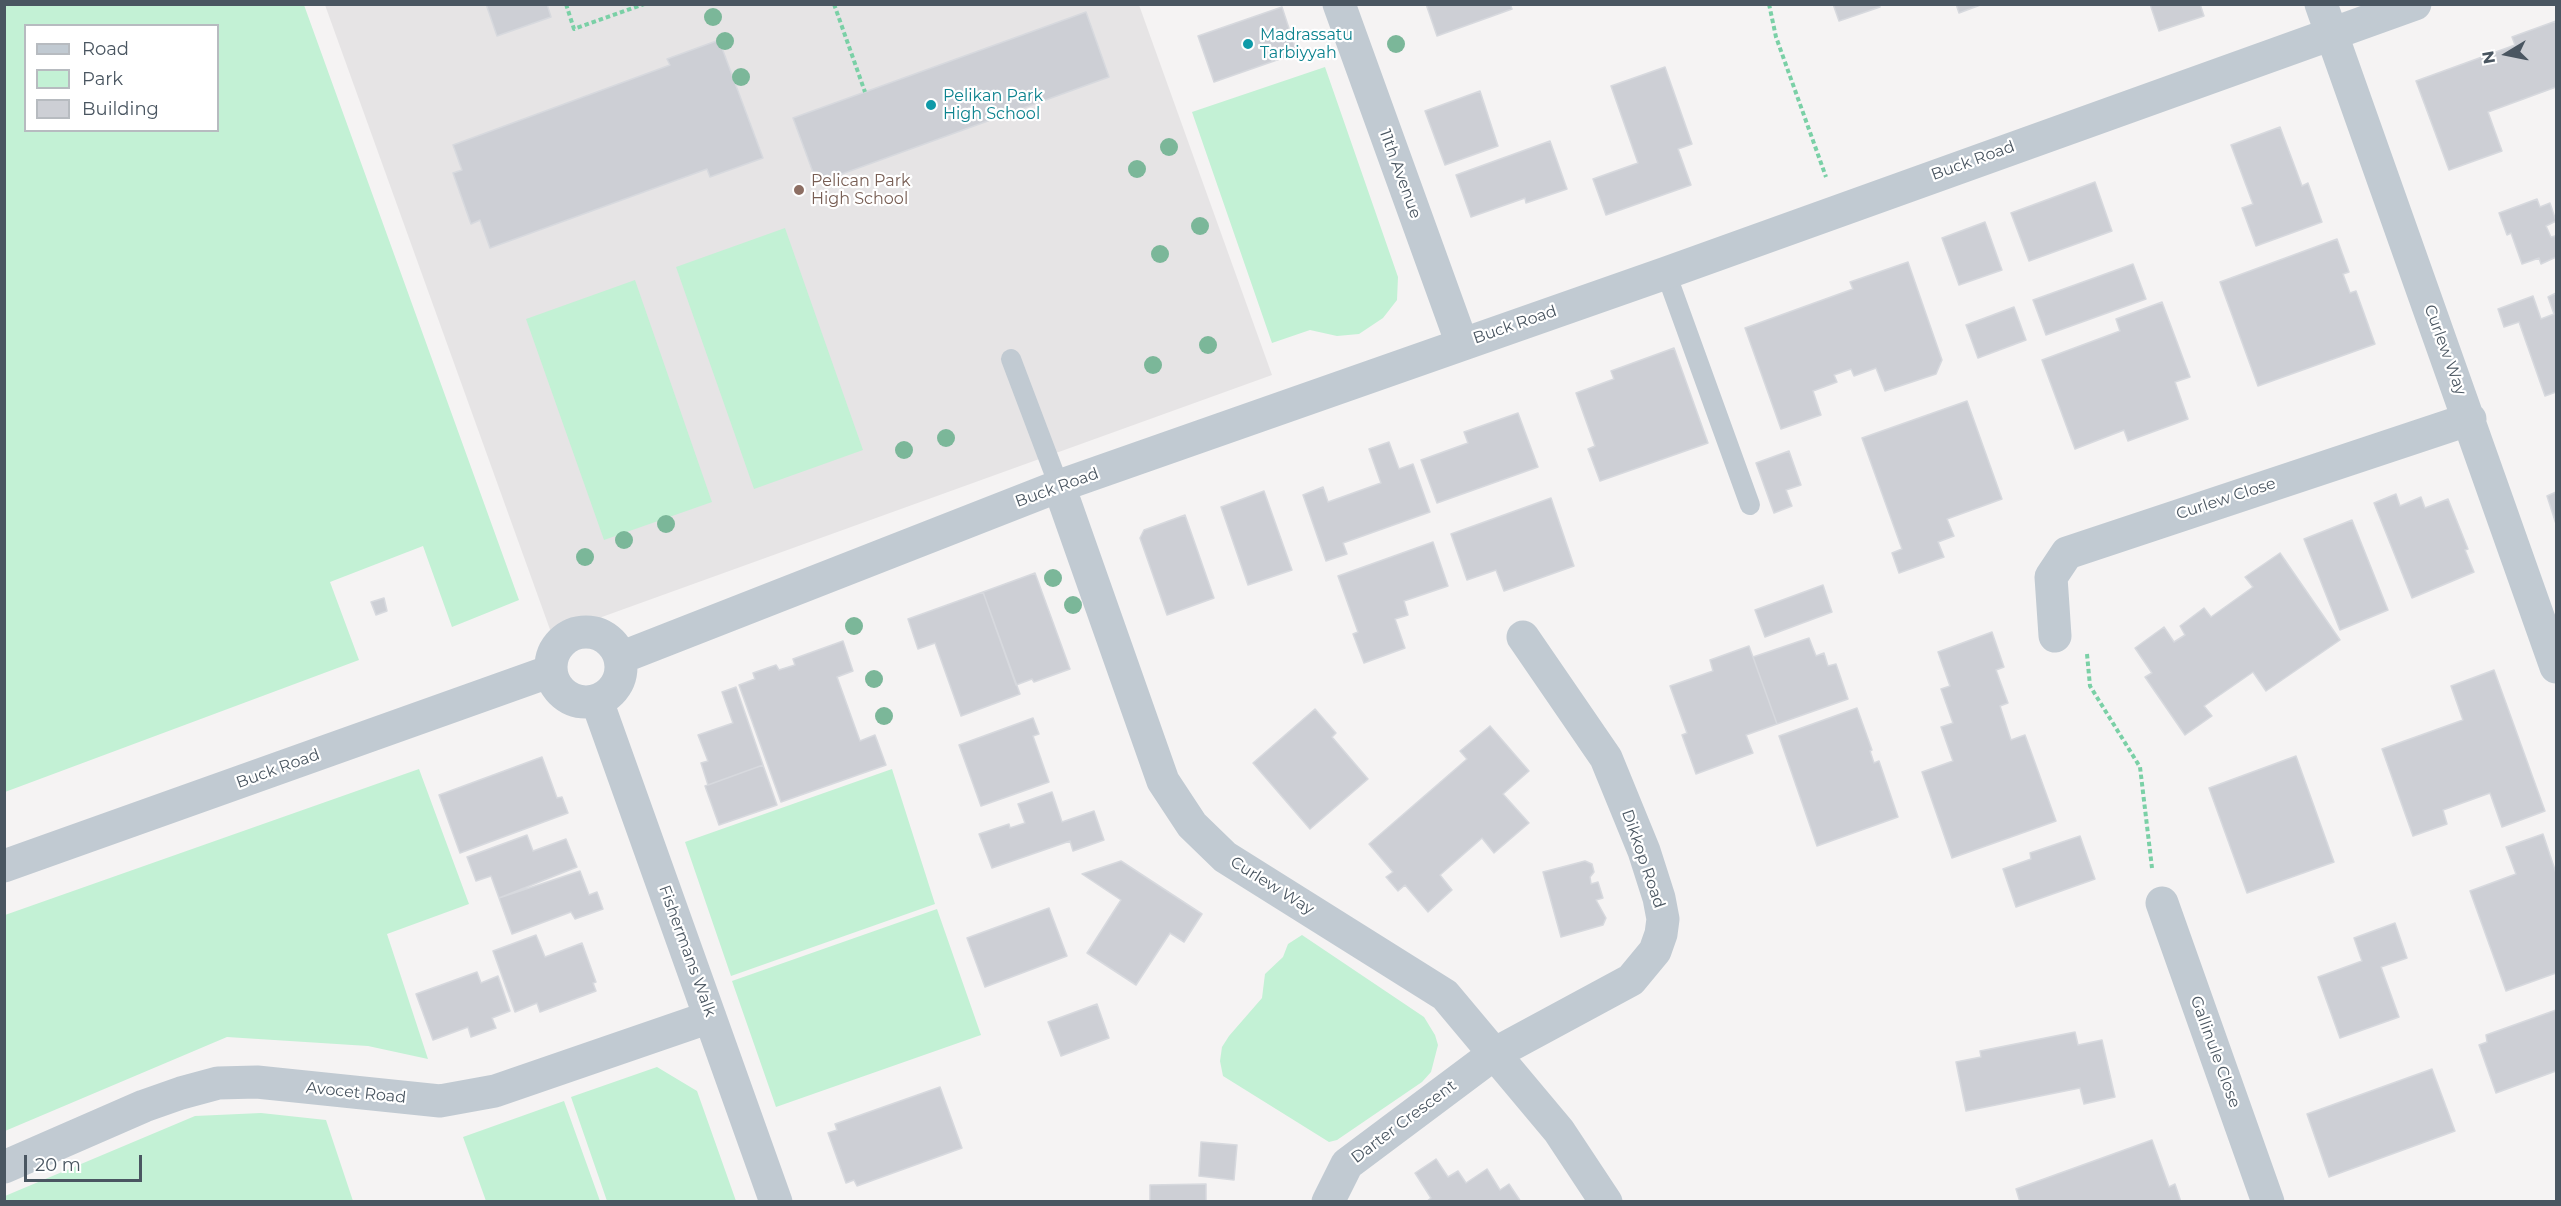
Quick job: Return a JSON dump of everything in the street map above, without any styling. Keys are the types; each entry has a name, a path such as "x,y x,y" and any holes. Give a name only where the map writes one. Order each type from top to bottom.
{"street":[{"name":"11th Avenue","path":"1340,4 1462,344"},
{"name":"Buck Road","path":"620,658 1059,486 1666,273 1838,209 2326,20 2415,4"},
{"name":"Curlew Way","path":"2326,20 2470,419 2556,667"},
{"name":"Curlew Close","path":"2055,636 2051,577 2067,553 2470,419"},
{"name":"Curlew Way","path":"1059,486 1163,781 1192,825 1225,857 1445,995 1559,1131 1606,1202"},
{"path":"597,633 616,647 620,658 619,679 606,696 597,701 584,702 562,693 551,671 556,649 573,634 597,633"},
{"name":"Dikkop Road","path":"1494,1054 1631,980 1655,951 1663,919 1644,851 1606,758 1523,637"},
{"name":"Buck Road","path":"4,866 551,671"},
{"name":"Fishermans Walk","path":"597,701 776,1202"},
{"name":"Gallinule Close","path":"2162,903 2268,1202"},
{"name":"Avocet Road","path":"4,1167 144,1106 218,1083 257,1082 440,1101 495,1091 710,1017"},
{"name":"Darter Crescent","path":"1328,1202 1347,1164 1494,1054"}],"lane":[{"path":"1666,273 1750,505"},
{"path":"1011,359 1059,486"}],"path":[{"path":"566,4 574,28 644,4"},
{"path":"834,4 865,92"},
{"path":"1769,4 1776,37 1838,209"},
{"path":"2055,636 2088,654 2090,686 2140,767 2151,864 2162,903"}],"shaded area":[{"name":"Pelican Park High School","path":"325,5 1139,5 1272,375 552,635"}],"green space":[{"path":"5,4 304,5 519,600 452,627 423,546 330,582 359,660 5,792"},
{"path":"1325,67 1398,277 1397,300 1383,318 1359,334 1337,336 1310,330 1272,343 1192,112"},
{"path":"785,228 863,450 754,489 676,267"},
{"path":"635,280 712,502 604,540 526,319"},
{"path":"419,769 469,904 387,934 428,1059 368,1046 227,1037 5,1131 5,915"},
{"path":"892,769 935,904 731,976 685,842"},
{"path":"937,909 981,1035 776,1107 732,981"},
{"path":"1302,935 1424,1017 1438,1045 1431,1072 1422,1082 1337,1140 1329,1142 1223,1076 1220,1061 1222,1047 1229,1036 1262,998 1265,974 1283,957 1288,944"},
{"path":"657,1067 697,1091 736,1201 607,1201 571,1097"},
{"path":"564,1101 600,1201 486,1201 463,1137"},
{"path":"261,1113 326,1120 353,1201 5,1201 5,1196 195,1116"}],"building":[{"path":"486,4 547,4 551,17 497,36"},
{"path":"1426,4 1510,4 1512,9 1437,36"},
{"path":"1833,4 1879,4 1880,7 1839,21"},
{"path":"1956,4 1983,4 1959,13"},
{"path":"2150,4 2200,4 2204,16 2159,31"},
{"name":"Madrassatu Tarbiyyah","path":"1282,7 1297,53 1214,82 1198,36"},
{"name":"Pelikan Park High School","path":"1086,12 1109,77 817,183 793,118"},
{"path":"2556,21 2556,87 2488,112 2502,151 2449,170 2416,81 2515,45 2512,37"},
{"path":"719,40 763,158 710,177 707,169 490,248 480,220 471,224 453,173 462,170 453,145 670,65 667,59"},
{"path":"1665,67 1692,144 1678,149 1691,185 1606,215 1593,179 1638,163 1611,86"},
{"path":"1480,91 1498,146 1445,165 1425,111"},
{"path":"2280,127 2302,186 2308,183 2322,222 2256,246 2242,208 2253,204 2231,145"},
{"path":"1550,141 1567,189 1526,203 1525,198 1471,217 1456,175"},
{"path":"2095,182 2112,231 2029,261 2011,213"},
{"path":"2537,199 2540,207 2550,203 2556,221 2546,226 2551,237 2555,236 2556,239 2556,257 2541,264 2539,258 2522,264 2511,233 2507,235 2499,213"},
{"path":"1985,222 2002,270 1959,285 1942,238"},
{"path":"2337,239 2349,272 2343,274 2350,293 2356,291 2375,344 2258,386 2220,282"},
{"path":"1908,262 1942,360 1936,374 1885,391 1876,368 1854,376 1851,369 1834,375 1837,382 1813,391 1821,415 1781,429 1745,328 1853,289 1850,282"},
{"path":"2133,264 2146,299 2046,335 2033,300"},
{"path":"2556,293 2556,392 2545,396 2519,322 2504,327 2498,309 2533,296 2541,319 2554,314 2548,297"},
{"path":"2162,302 2190,377 2175,382 2188,419 2128,441 2124,430 2075,449 2042,360 2120,331 2116,319"},
{"path":"2014,307 2026,340 1978,358 1966,325"},
{"path":"1674,348 1708,443 1600,481 1588,449 1595,446 1576,393 1614,379 1611,371"},
{"path":"1967,401 2002,499 1947,519 1954,536 1938,542 1944,557 1899,573 1892,553 1902,549 1862,438"},
{"path":"1518,413 1538,467 1437,503 1421,460 1468,443 1464,432"},
{"path":"1389,442 1399,469 1413,464 1430,512 1343,543 1347,554 1326,561 1303,495 1323,487 1328,502 1381,483 1369,449"},
{"path":"1789,451 1801,485 1786,490 1792,506 1774,513 1756,463"},
{"path":"1264,491 1292,570 1248,585 1221,507"},
{"path":"2556,492 2556,524 2547,496"},
{"path":"2396,494 2400,506 2421,497 2425,508 2448,499 2468,549 2465,550 2474,572 2412,598 2374,503"},
{"path":"1551,498 1574,566 1504,591 1496,570 1467,580 1451,534"},
{"path":"1185,515 1214,598 1167,615 1140,538 1144,530"},
{"path":"2352,520 2388,610 2340,630 2304,539"},
{"path":"1433,542 1448,586 1404,601 1408,615 1395,619 1405,648 1364,663 1353,634 1358,632 1338,576"},
{"path":"2280,553 2340,640 2266,691 2253,672 2204,706 2212,716 2185,735 2145,677 2152,673 2135,648 2164,627 2174,642 2185,635 2180,626 2204,608 2211,617 2253,587 2245,577"},
{"path":"1035,573 1070,669 1034,682 1032,679 1016,685 983,592"},
{"path":"1823,585 1832,612 1765,637 1755,610"},
{"path":"983,592 1020,694 961,716 935,643 918,649 908,619"},
{"path":"384,598 387,611 376,615 371,602"},
{"path":"1992,632 2004,667 1996,670 2008,703 2000,706 2011,740 2025,735 2056,821 1952,858 1922,772 1953,761 1941,727 1953,723 1941,689 1950,686 1938,652"},
{"path":"1809,638 1816,656 1824,653 1828,666 1836,664 1848,699 1777,724 1753,657"},
{"path":"843,641 853,671 837,677 860,741 875,735 886,765 781,802 739,685 755,679 753,673 776,665 779,670 795,665 793,659"},
{"path":"1749,646 1777,724 1746,735 1753,753 1696,774 1682,735 1687,733 1670,686 1713,671 1710,660"},
{"path":"2494,670 2545,811 2502,827 2490,793 2443,810 2447,824 2413,836 2382,749 2463,720 2451,686"},
{"path":"736,687 763,765 708,785 701,763 708,761 698,735 733,723 722,692"},
{"path":"1857,708 1872,750 1870,751 1874,763 1879,761 1898,817 1817,846 1779,736"},
{"path":"1315,709 1336,733 1332,737 1368,779 1310,829 1253,763"},
{"path":"1033,718 1039,734 1033,736 1049,782 981,806 959,745"},
{"path":"1490,726 1529,771 1503,794 1529,823 1494,853 1482,838 1440,875 1452,890 1428,912 1405,885 1398,891 1386,877 1393,872 1369,844 1467,759 1460,751"},
{"path":"2296,756 2334,862 2247,893 2209,788"},
{"path":"542,757 557,798 562,797 568,813 460,853 439,795"},
{"path":"763,765 777,805 719,825 705,786"},
{"path":"1052,792 1062,822 1094,811 1104,840 1073,851 1070,841 992,868 979,834 1009,824 1010,828 1025,823 1018,804"},
{"path":"2543,834 2556,873 2556,973 2506,991 2470,891 2516,874 2506,847"},
{"path":"527,835 533,851 566,839 577,867 499,898 491,876 476,881 467,857"},
{"path":"2080,836 2095,879 2016,907 2003,869 2031,859 2030,853"},
{"path":"1121,861 1202,914 1184,942 1170,933 1136,985 1087,953 1121,900 1082,874"},
{"path":"1585,861 1592,864 1594,872 1590,877 1591,884 1598,882 1603,898 1596,900 1606,918 1603,925 1561,937 1543,872"},
{"path":"580,871 589,895 597,892 603,909 575,919 571,912 512,934 499,898"},
{"path":"1049,908 1067,956 985,987 967,938"},
{"path":"2395,923 2407,958 2381,967 2399,1017 2340,1038 2318,977 2362,961 2354,938"},
{"path":"536,935 545,957 582,943 596,982 593,983 596,991 540,1012 537,1003 515,1012 493,951"},
{"path":"477,972 481,983 498,976 510,1011 492,1018 496,1028 471,1037 468,1027 433,1040 416,994"},
{"path":"1097,1004 1109,1038 1061,1056 1048,1022"},
{"path":"2556,1010 2556,1071 2496,1093 2479,1045 2487,1042 2486,1035"},
{"path":"2075,1032 2078,1045 2102,1040 2115,1097 2084,1104 2080,1088 1966,1111 1956,1062 1981,1057 1980,1051"},
{"path":"2432,1069 2455,1131 2329,1177 2307,1114"},
{"path":"940,1087 962,1148 857,1186 854,1180 846,1183 828,1133 837,1130 835,1124"},
{"path":"2152,1140 2169,1187 2175,1184 2181,1202 2020,1202 2016,1189"},
{"path":"1201,1142 1237,1145 1234,1180 1199,1176"},
{"path":"1436,1159 1448,1177 1458,1171 1466,1183 1487,1169 1500,1190 1509,1184 1521,1202 1426,1202 1431,1198 1415,1173"},
{"path":"1206,1184 1206,1202 1150,1202 1150,1185"}],"place":[{"name":"Madrassatu Tarbiyyah","path":"1248,44"},
{"name":"Pelikan Park High School","path":"931,105"},
{"name":"Pelican Park High School","path":"799,190"}]}
